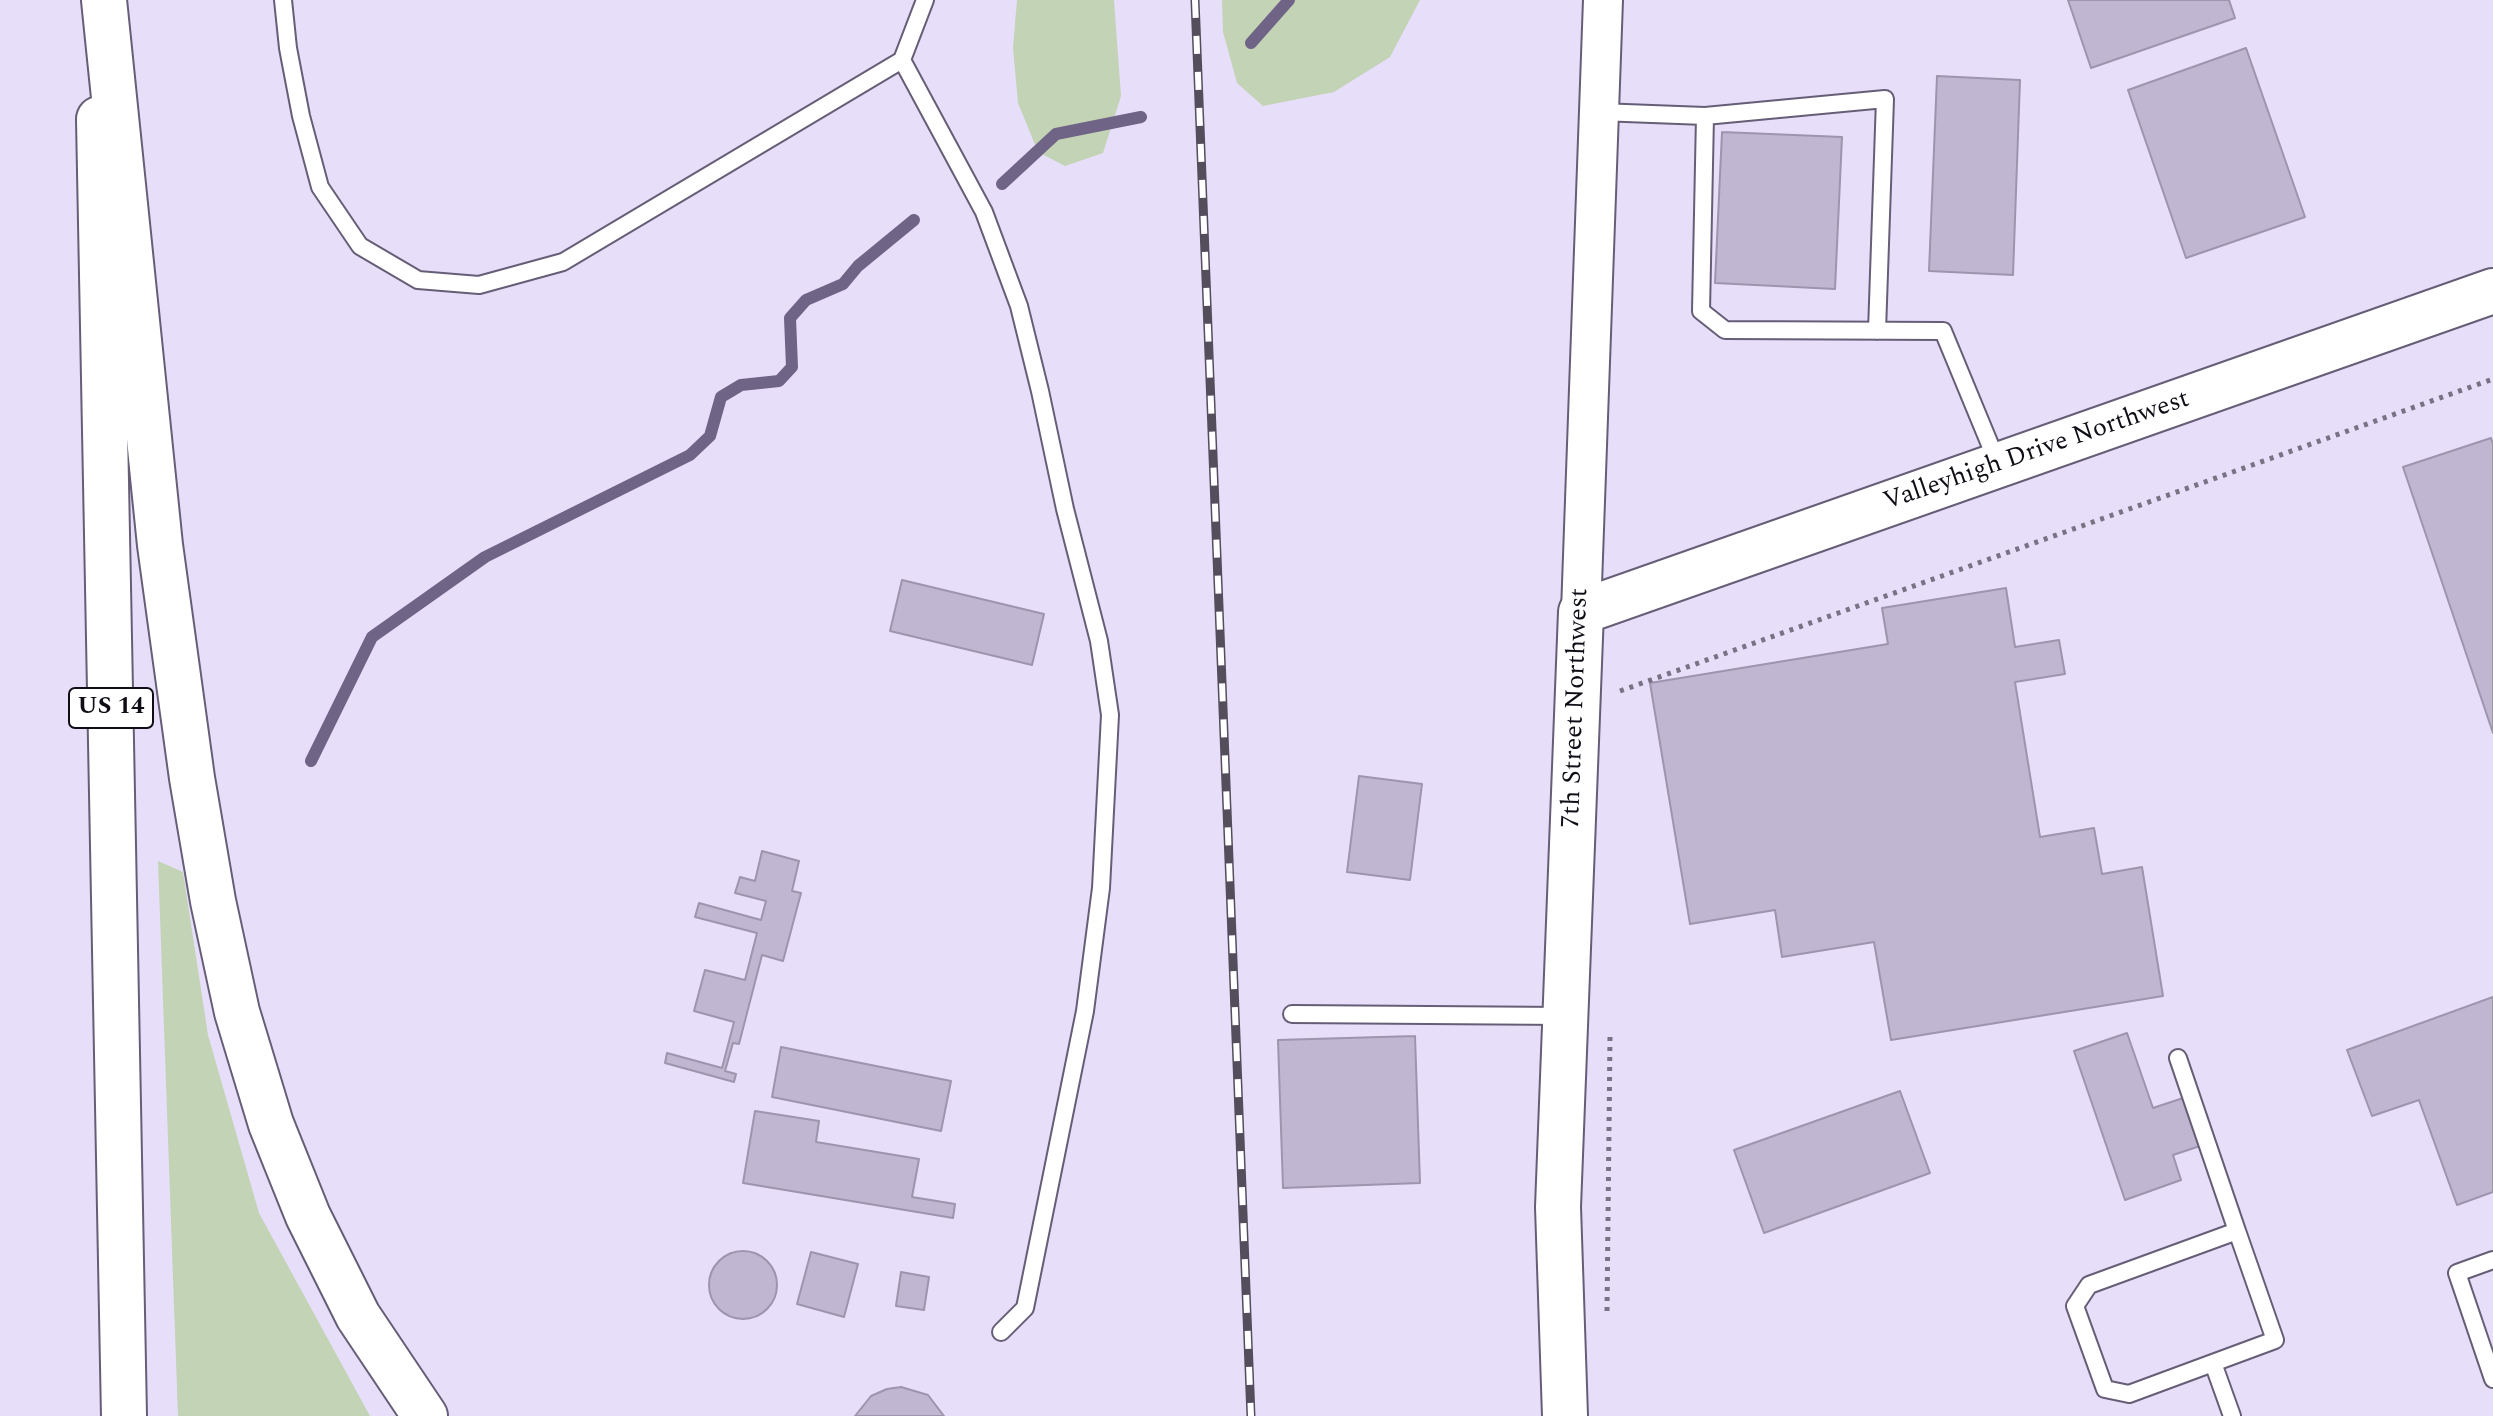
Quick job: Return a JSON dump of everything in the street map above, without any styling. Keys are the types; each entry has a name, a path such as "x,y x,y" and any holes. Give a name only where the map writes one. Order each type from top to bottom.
{"main road":[{"name":"US 14","path":"97,0 124,1416"},
{"path":"104,0 160,545 192,778 213,901 237,1012 271,1124 308,1216 358,1316 425,1416"},
{"name":"Valleyhigh Drive Northwest","path":"1581,612 2493,291"},
{"name":"7th Street Northwest","path":"1565,1416 1558,1207 1581,612"}],"street":[{"name":"7th Street Northwest","path":"1581,612 1603,0"}],"lane":[{"path":"283,0 295,89 320,187 360,246 418,280 479,285 563,262 902,60 925,0"},
{"path":"902,60 984,212 1019,306 1065,509 1099,641 1110,715 1101,888 1085,1011 1025,1308 1001,1332"},
{"path":"1599,112 1705,116 1885,99 1877,331"},
{"path":"1705,116 1701,311 1725,330 1943,331 1998,466"},
{"path":"1292,1014 1566,1016"},
{"path":"2178,1058 2275,1340 2129,1394 2105,1389 2075,1306 2089,1285 2237,1231"},
{"path":"2493,1260 2457,1273 2493,1379"},
{"path":"2213,1363 2232,1416"}],"path":[{"path":"1620,705 1620,689 2493,379"},
{"path":"1607,1315 1610,1033"}],"green space":[{"path":"1017,0 1114,0 1121,96 1103,153 1065,166 1038,152 1018,103 1013,48"},
{"path":"1222,0 1420,0 1390,57 1334,92 1263,106 1237,83 1223,32"},
{"path":"158,861 183,872 208,1035 259,1213 370,1416 178,1416"}],"building":[{"path":"2068,0 2229,0 2235,18 2091,68"},
{"path":"2246,48 2305,217 2186,258 2128,90"},
{"path":"1937,76 2020,80 2013,275 1929,271"},
{"path":"1722,132 1842,137 1835,289 1715,283"},
{"path":"2491,438 2493,444 2493,733 2403,467"},
{"path":"902,580 1044,614 1032,665 890,631"},
{"path":"2006,588 2015,647 2059,640 2065,674 2015,682 2040,837 2094,828 2102,874 2142,867 2163,996 1891,1040 1874,942 1782,957 1775,910 1690,924 1650,683 1888,644 1882,608"},
{"path":"1359,776 1422,784 1410,880 1347,872"},
{"path":"762,851 799,861 792,891 801,893 783,961 762,955 739,1044 733,1043 725,1071 736,1074 734,1082 665,1063 667,1053 722,1068 734,1022 694,1011 705,970 745,980 757,933 695,917 699,903 761,920 766,901 735,893 740,877 755,881"},
{"path":"2493,997 2493,1192 2457,1205 2419,1100 2372,1116 2347,1050"},
{"path":"2127,1033 2153,1108 2183,1098 2200,1146 2173,1155 2181,1180 2125,1200 2074,1051"},
{"path":"1415,1036 1420,1183 1283,1188 1278,1040"},
{"path":"781,1047 951,1081 941,1131 772,1097"},
{"path":"1900,1091 1930,1173 1764,1233 1734,1150"},
{"path":"755,1111 819,1121 816,1142 919,1159 912,1197 955,1204 953,1218 743,1183"},
{"path":"743,1251 767,1261 777,1285 767,1309 743,1319 719,1309 709,1285 719,1261"},
{"path":"811,1252 858,1264 844,1317 797,1304"},
{"path":"901,1272 929,1277 924,1310 896,1306"},
{"path":"901,1387 928,1395 944,1416 855,1416 871,1396"}],"waterway":[{"path":"1251,43 1289,0"},
{"path":"1002,184 1056,134 1141,117"},
{"path":"311,761 372,637 485,557 690,455 710,436 721,397 741,385 779,381 792,367 790,318 806,300 843,284 858,266 914,220"}],"railway":[{"path":"1195,0 1251,1416"}]}
